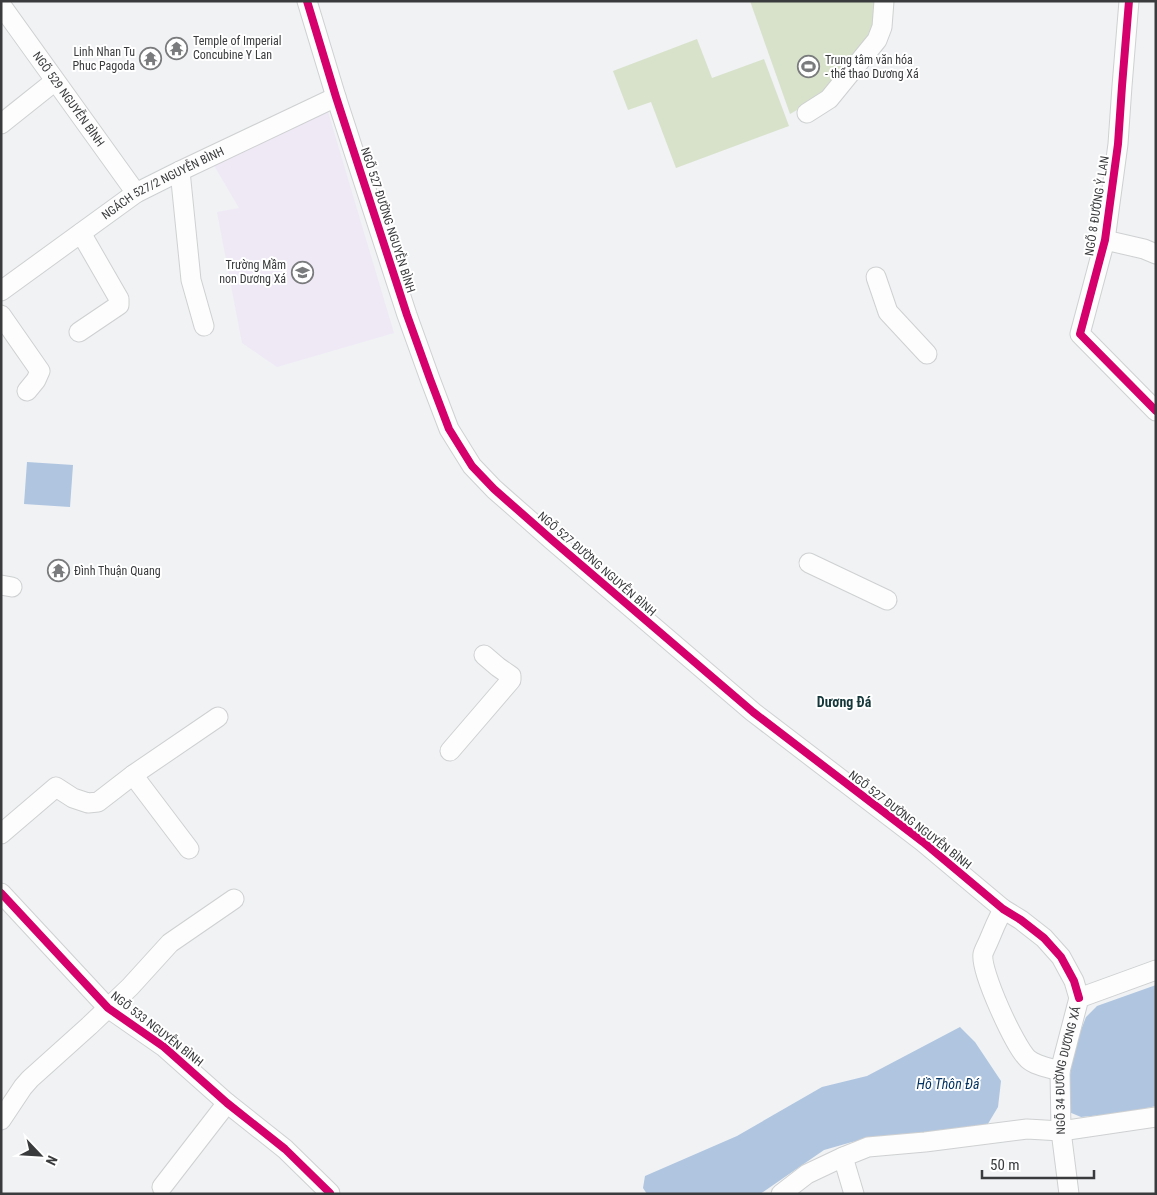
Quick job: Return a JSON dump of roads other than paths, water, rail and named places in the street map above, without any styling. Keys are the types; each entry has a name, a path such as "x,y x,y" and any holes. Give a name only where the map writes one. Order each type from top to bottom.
{"street":[{"name":"NGÕ 527 ĐƯỜNG NGUYỄN BÌNH","path":"307,1 336,97 430,379 449,429 472,466 494,489 729,692 774,729 923,842 1003,909 1044,938 1061,957 1074,981 1079,998"},
{"path":"807,113 828,98 877,40 882,27 884,1"},
{"name":"NGÕ 8 ĐƯỜNG Ỷ LAN","path":"1129,1 1118,144 1105,240 1080,334 1156,411"},
{"name":"NGÕ 529 NGUYỄN BÌNH","path":"1,5 136,194"},
{"path":"1,124 55,81"},
{"name":"NGÁCH 527/2 NGUYỄN BÌNH","path":"1,291 136,194 336,97"},
{"path":"180,172 191,280 204,326"},
{"path":"79,332 119,305 119,298 82,233"},
{"path":"1105,240 1144,249 1156,254"},
{"path":"876,277 888,312 926,354"},
{"path":"1,315 40,371 36,380 27,391"},
{"path":"809,563 887,600"},
{"path":"450,751 511,680 512,676 484,655"},
{"path":"1,834 56,787 73,798 88,804 98,802 133,775 218,717"},
{"path":"133,775 189,849"},
{"name":"NGÕ 533 NGUYỄN BÌNH","path":"1,894 108,1008 164,1048 227,1103 285,1149 330,1193"},
{"path":"1,1120 22,1087 130,987 170,943 234,900"},
{"path":"1003,909 983,953 983,963 992,991 1022,1052 1035,1063 1060,1071"},
{"name":"NGÕ 34 ĐƯỜNG DƯƠNG XÁ","path":"1069,1194 1061,1130 1060,1071 1079,998 1156,970"},
{"path":"162,1187 227,1103"},
{"path":"781,1194 808,1174 843,1156 868,1147 1027,1129 1061,1130 1156,1117"},
{"path":"843,1156 854,1194"}],"water":[{"path":"27,462 73,465 70,507 24,504"},
{"path":"1156,985 1156,1106 1124,1113 1081,1117 1069,1112 1067,1095 1074,1048 1086,1017 1097,1006"},
{"name":"Hồ Thôn Đá","path":"960,1027 975,1042 1001,1081 998,1107 986,1127 915,1133 852,1142 824,1150 760,1194 647,1194 643,1188 645,1176 737,1136 822,1087 867,1076"}],"place":[{"name":"Temple of Imperial Concubine Y Lan","path":"177,48"},
{"name":"Linh Nhan Tu Phuc Pagoda","path":"151,59"},
{"name":"Trung tâm văn hóa - thể thao Dương Xá","path":"809,67"},
{"name":"Trường Mầm non Dương Xá","path":"302,272"},
{"name":"Đình Thuận Quang","path":"58,571"}],"district":[{"name":"Dương Đá","path":"844,702"}]}
